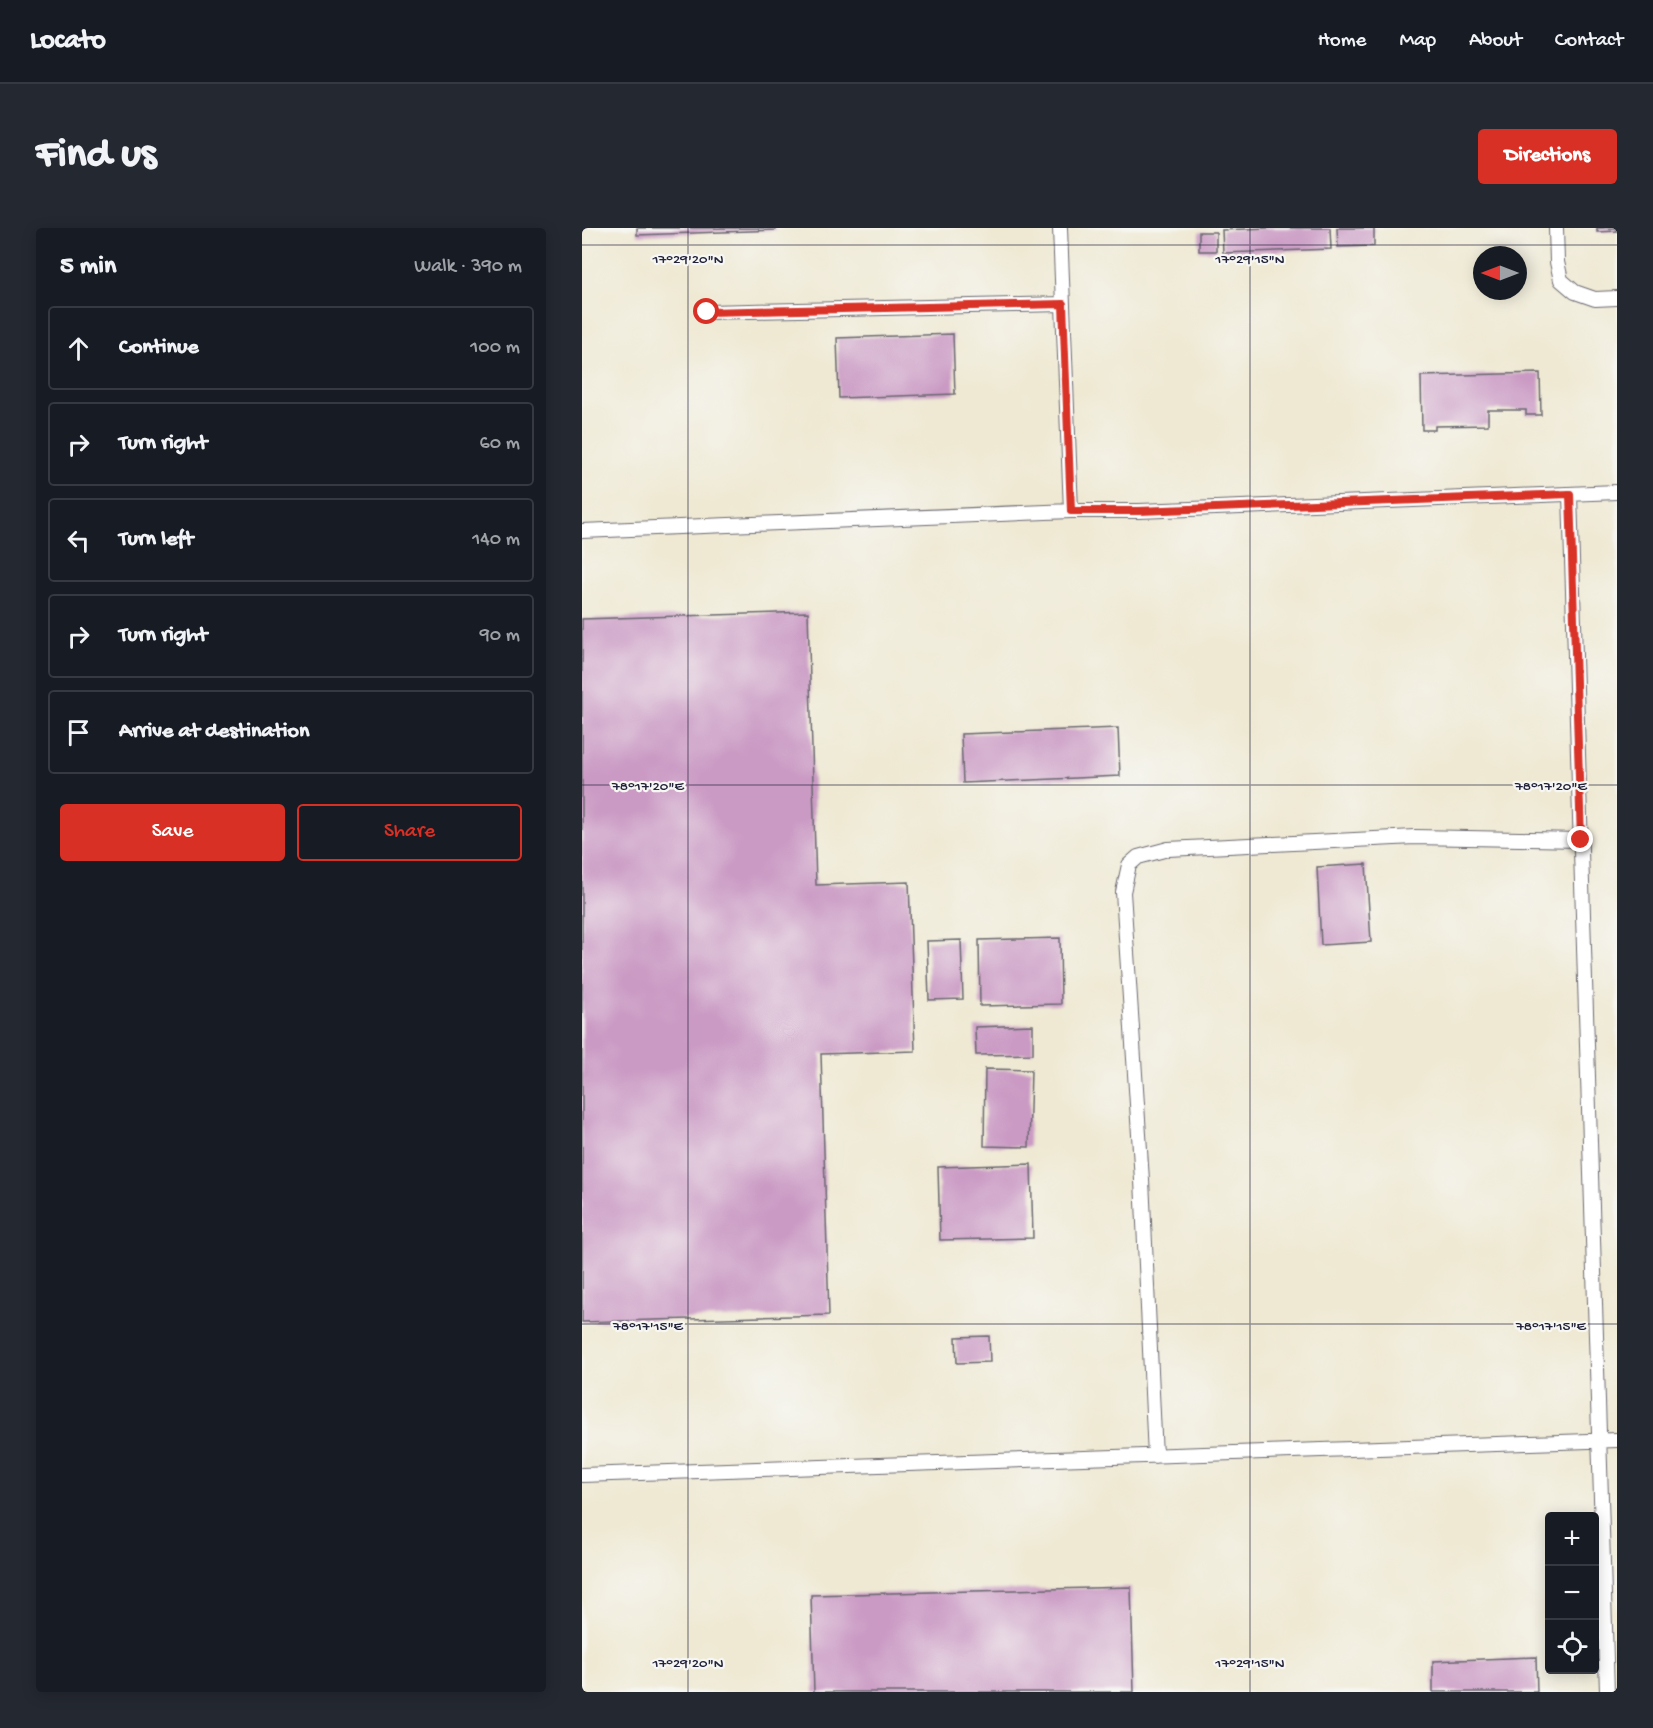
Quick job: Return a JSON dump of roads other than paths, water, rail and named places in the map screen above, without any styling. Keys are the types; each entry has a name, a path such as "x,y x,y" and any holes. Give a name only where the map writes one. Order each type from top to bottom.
{"lane":[{"path":"1060,228 1071,511"},
{"path":"1556,228 1557,262 1561,280 1575,292 1595,299 1617,298"},
{"path":"707,312 1063,304"},
{"path":"582,531 1617,492"},
{"path":"1570,494 1607,1692"},
{"path":"1155,1456 1142,1180 1123,892 1129,865 1138,857 1168,849 1415,837 1581,840"},
{"path":"582,1475 1617,1440"}]}
